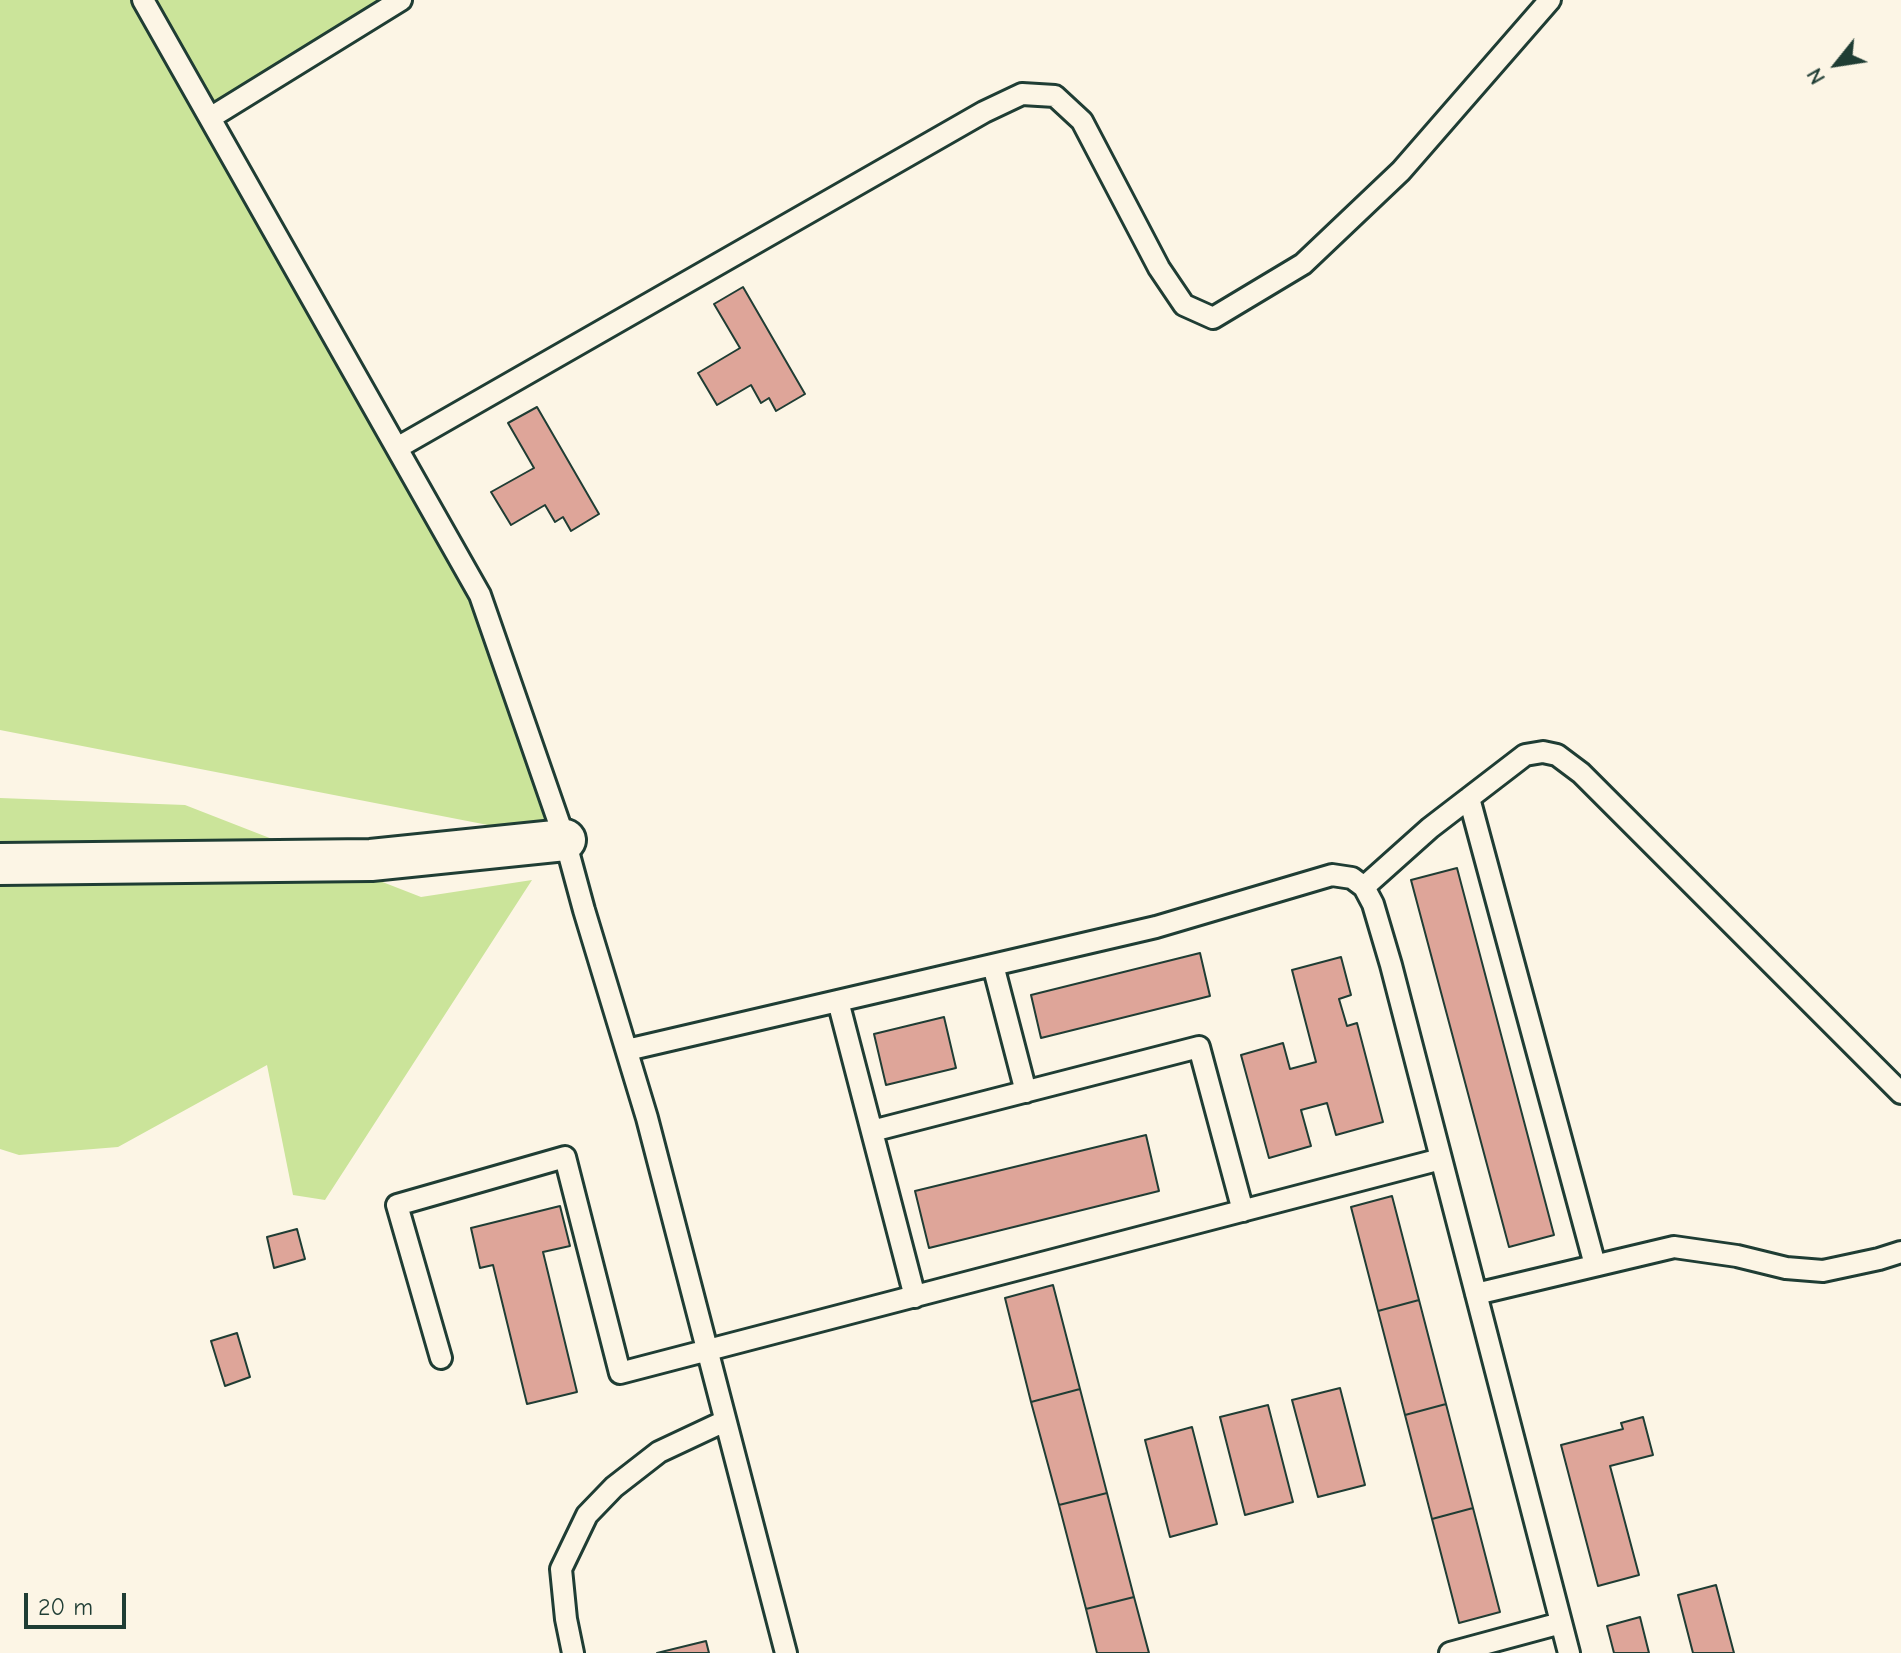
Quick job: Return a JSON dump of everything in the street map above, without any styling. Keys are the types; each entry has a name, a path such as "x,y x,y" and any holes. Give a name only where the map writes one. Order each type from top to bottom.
{"street":[{"path":"0,864 371,860 565,840"}],"lane":[{"path":"143,0 480,595 565,840 647,1118 786,1653"},
{"path":"210,118 401,0"},
{"path":"397,448 984,112 1022,94 1055,96 1082,121 1159,268 1184,305 1213,318 1303,264 1401,171 1550,0"},
{"path":"1364,887 1430,828 1525,755 1543,752 1557,755 1581,773 1901,1093"},
{"path":"1469,798 1595,1265"},
{"path":"627,1050 1156,927 1332,875 1352,878 1364,887 1373,904 1386,950 1569,1653"},
{"path":"993,965 1026,1092"},
{"path":"838,1001 915,1297"},
{"path":"872,1131 1199,1047 1243,1211"},
{"path":"441,1358 397,1205 565,1157 620,1373 1441,1159"},
{"path":"1476,1294 1674,1247 1737,1256 1786,1268 1823,1271 1901,1252"},
{"path":"573,1653 561,1569 587,1515 614,1487 659,1452 725,1421"},
{"path":"1450,1653 1561,1623"}],"green space":[{"path":"0,0 401,0 210,117 480,595 565,840 0,730"},
{"path":"0,798 185,805 421,897 532,880 325,1200 293,1195 267,1065 118,1147 19,1155 0,1149"}],"building":[{"path":"743,287 805,394 776,411 769,398 761,403 751,385 717,405 698,373 740,348 714,304"},
{"path":"537,407 599,514 571,531 563,517 555,522 545,505 511,525 491,492 534,468 508,423"},
{"path":"1457,868 1554,1235 1509,1247 1411,880"},
{"path":"1200,953 1210,996 1041,1038 1031,995"},
{"path":"1341,957 1351,995 1339,999 1347,1026 1357,1023 1383,1122 1336,1135 1327,1103 1301,1110 1311,1146 1269,1158 1241,1055 1283,1043 1290,1069 1316,1062 1292,970"},
{"path":"944,1017 956,1068 886,1085 874,1034"},
{"path":"1146,1135 1159,1191 929,1248 915,1191"},
{"path":"1392,1196 1419,1300 1378,1311 1351,1207"},
{"path":"560,1206 570,1246 543,1252 577,1392 527,1404 493,1265 480,1268 471,1228"},
{"path":"297,1229 305,1259 274,1268 267,1237"},
{"path":"1053,1285 1080,1389 1031,1402 1005,1298"},
{"path":"1419,1300 1446,1404 1405,1415 1378,1311"},
{"path":"237,1333 250,1377 225,1386 211,1341"},
{"path":"1340,1388 1365,1485 1318,1497 1292,1400"},
{"path":"1080,1389 1107,1493 1059,1505 1031,1402"},
{"path":"1446,1404 1473,1508 1432,1519 1405,1415"},
{"path":"1268,1405 1293,1502 1245,1515 1220,1417"},
{"path":"1643,1417 1653,1455 1610,1466 1639,1575 1598,1586 1561,1445 1623,1429 1621,1423"},
{"path":"1192,1427 1217,1524 1170,1537 1145,1440"},
{"path":"1107,1493 1134,1597 1086,1609 1059,1505"},
{"path":"1473,1508 1500,1612 1459,1623 1432,1519"},
{"path":"1716,1585 1734,1653 1693,1653 1678,1595"},
{"path":"1134,1597 1149,1653 1097,1653 1086,1609"},
{"path":"1640,1617 1649,1653 1614,1653 1607,1626"},
{"path":"706,1641 709,1653 657,1653"}]}
